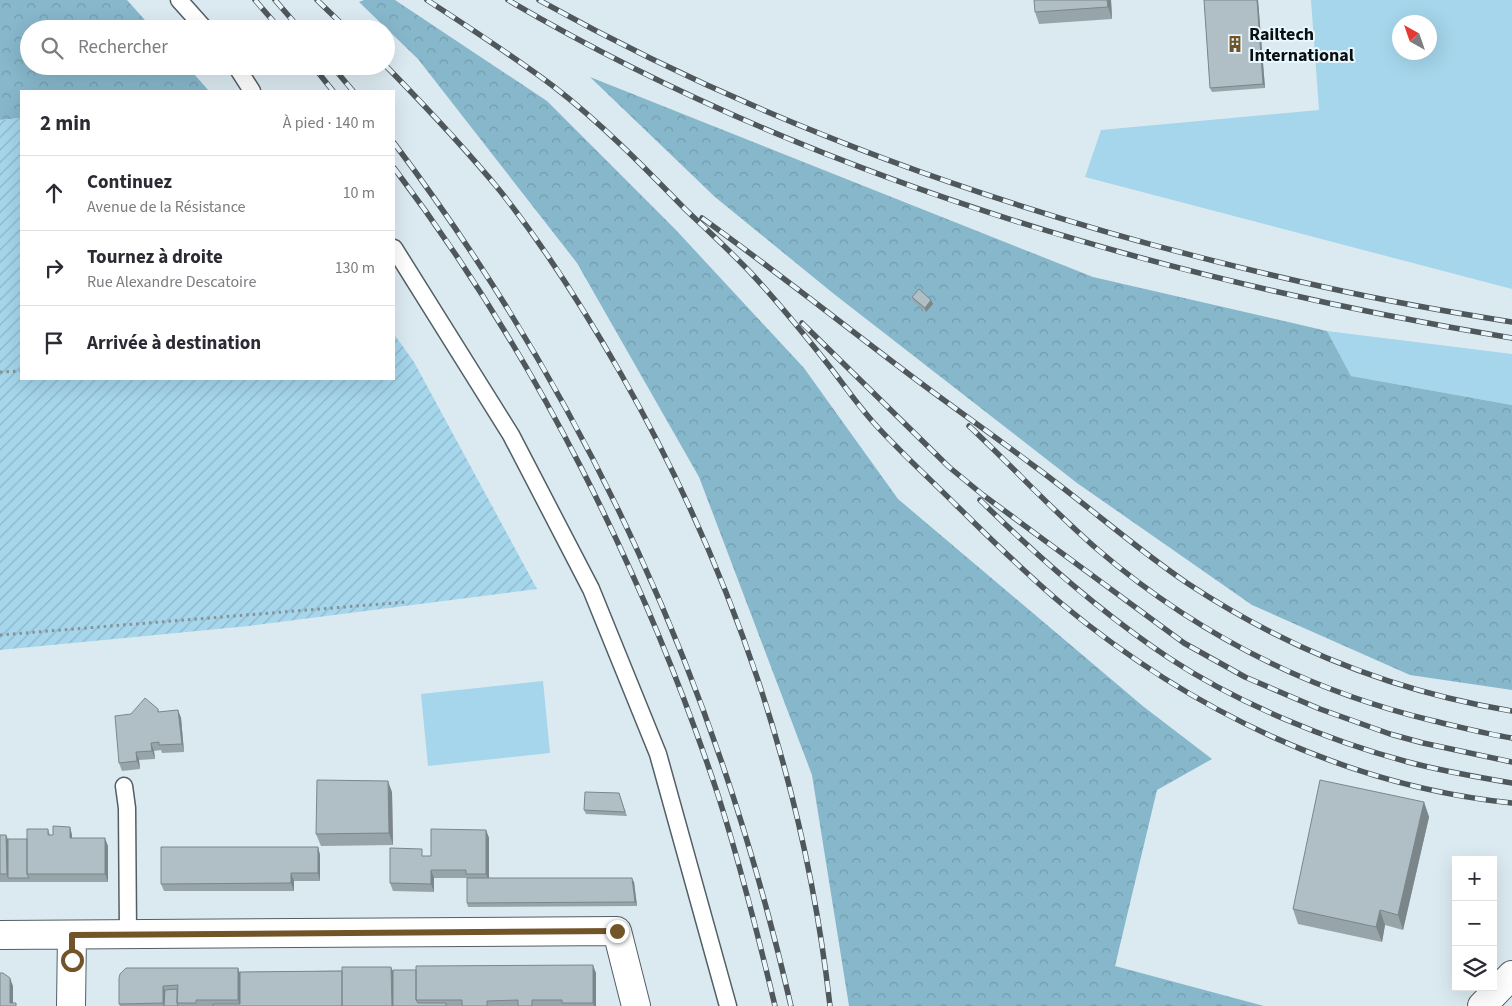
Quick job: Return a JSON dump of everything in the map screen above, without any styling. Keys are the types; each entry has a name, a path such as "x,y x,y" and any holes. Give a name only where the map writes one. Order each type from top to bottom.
{"street":[{"path":"0,935 617,931 636,1006"},
{"path":"71,1006 72,935"},
{"path":"1482,1006 1512,975"}],"lane":[{"path":"179,0 197,20"},
{"path":"242,75 251,90"},
{"path":"395,250 511,435 591,589 658,754 728,1006"},
{"path":"124,786 127,808 128,934"}],"path":[{"path":"0,372 20,371"},
{"path":"0,635 406,602"}],"shaded area":[{"path":"1311,0 1512,0 1512,289 1085,177 1101,130 1319,110"},
{"path":"20,118 20,380 395,380 395,335 414,362 537,589 249,626 0,650 0,120"},
{"path":"1327,331 1512,354 1512,405 1351,376"},
{"path":"543,681 550,753 428,766 421,694"}],"green space":[{"path":"0,0 127,0 145,20 20,20 20,75 195,75 208,90 20,90 20,118 0,120"},
{"path":"364,0 395,0 547,101 675,229 804,368 898,499 1144,707 1212,759 1157,790 1115,966 1264,1006 849,1006 812,775 699,477 577,263 418,59 395,37 395,20 378,20 359,2"},
{"path":"590,77 1093,277 1327,331 1351,376 1512,405 1512,690 1410,675 1252,605 1077,483 834,294 715,197"}],"building":[{"path":"1034,0 1107,0 1108,7 1035,12"},
{"name":"Railtech International","path":"1204,0 1257,0 1263,84 1210,88"},
{"path":"919,289 931,300 925,308 912,297"},
{"path":"145,698 158,709 158,712 178,710 182,744 159,745 159,742 151,743 152,751 136,752 137,761 119,763 115,716 131,714"},
{"path":"317,780 388,781 389,833 316,834"},
{"path":"1320,780 1424,802 1398,915 1380,910 1376,927 1293,909"},
{"path":"585,792 619,793 625,812 584,810"},
{"path":"53,826 70,827 70,838 105,838 105,874 27,874 27,829 48,829 48,835 53,835"},
{"path":"431,829 486,830 486,874 466,874 466,870 431,870 431,884 390,883 390,848 422,849 422,856 431,856"},
{"path":"0,835 6,835 7,874 0,874"},
{"path":"8,839 27,839 27,874 29,878 8,878"},
{"path":"161,847 318,847 318,873 291,873 291,883 161,884"},
{"path":"467,878 632,878 635,902 467,903"},
{"path":"593,965 593,1003 562,1003 562,1000 532,1000 532,1006 518,1006 518,1000 487,1001 487,1006 462,1006 462,1000 416,1000 416,966"},
{"path":"342,967 391,967 392,1006 342,1006"},
{"path":"126,968 238,968 238,1000 196,1000 196,1003 177,1003 178,985 163,986 163,1003 119,1004 119,978"},
{"path":"393,970 416,970 416,1000 418,1003 446,1003 446,1006 393,1006"},
{"path":"342,971 342,1006 213,1006 213,1004 240,1004 240,972"},
{"path":"0,973 10,978 10,1003 16,1003 16,1006 0,1006"},
{"path":"177,989 178,1006 164,1006 165,990"}],"railway":[{"path":"255,0 272,20"},
{"path":"275,0 292,20"},
{"path":"317,0 338,20"},
{"path":"427,0 553,86 621,145 760,283 810,342 867,415 893,443 1035,580 1062,604 1111,642 1163,677 1217,709 1273,737 1330,761 1390,780 1450,794 1512,803"},
{"path":"508,0 624,64 745,120 868,170 994,214 1122,253 1252,286 1382,314 1512,338"},
{"path":"539,0 632,49 726,94 823,135 921,172 1020,206 1222,263 1371,297 1512,322"},
{"path":"320,75 332,90"},
{"path":"340,75 352,90"},
{"path":"395,75 445,128 501,192 549,258 621,374 661,448 697,524 729,601 758,680 782,759 802,841 818,923 830,1006"},
{"path":"395,144 464,242 528,343 586,447 639,553 685,662 726,774 761,889 791,1006"},
{"path":"395,169 446,240 494,314 582,468 620,548 656,629 689,712 718,795 734,847 775,1006"},
{"path":"702,218 925,387 1053,480 1148,555 1187,583 1224,606 1302,647 1384,679 1469,703 1512,711"},
{"path":"802,323 949,467 983,495 1184,643 1245,677 1320,709 1390,734 1512,762"},
{"path":"969,426 1097,549 1173,607 1214,632 1298,676 1342,693 1434,721 1512,738"},
{"path":"980,500 1025,543 1094,603 1169,658 1224,690 1284,719 1347,743 1408,762 1512,783"}],"place":[{"name":"Railtech International","path":"1235,44"}],"route":[{"path":"72,960 72,935 617,931"}]}
